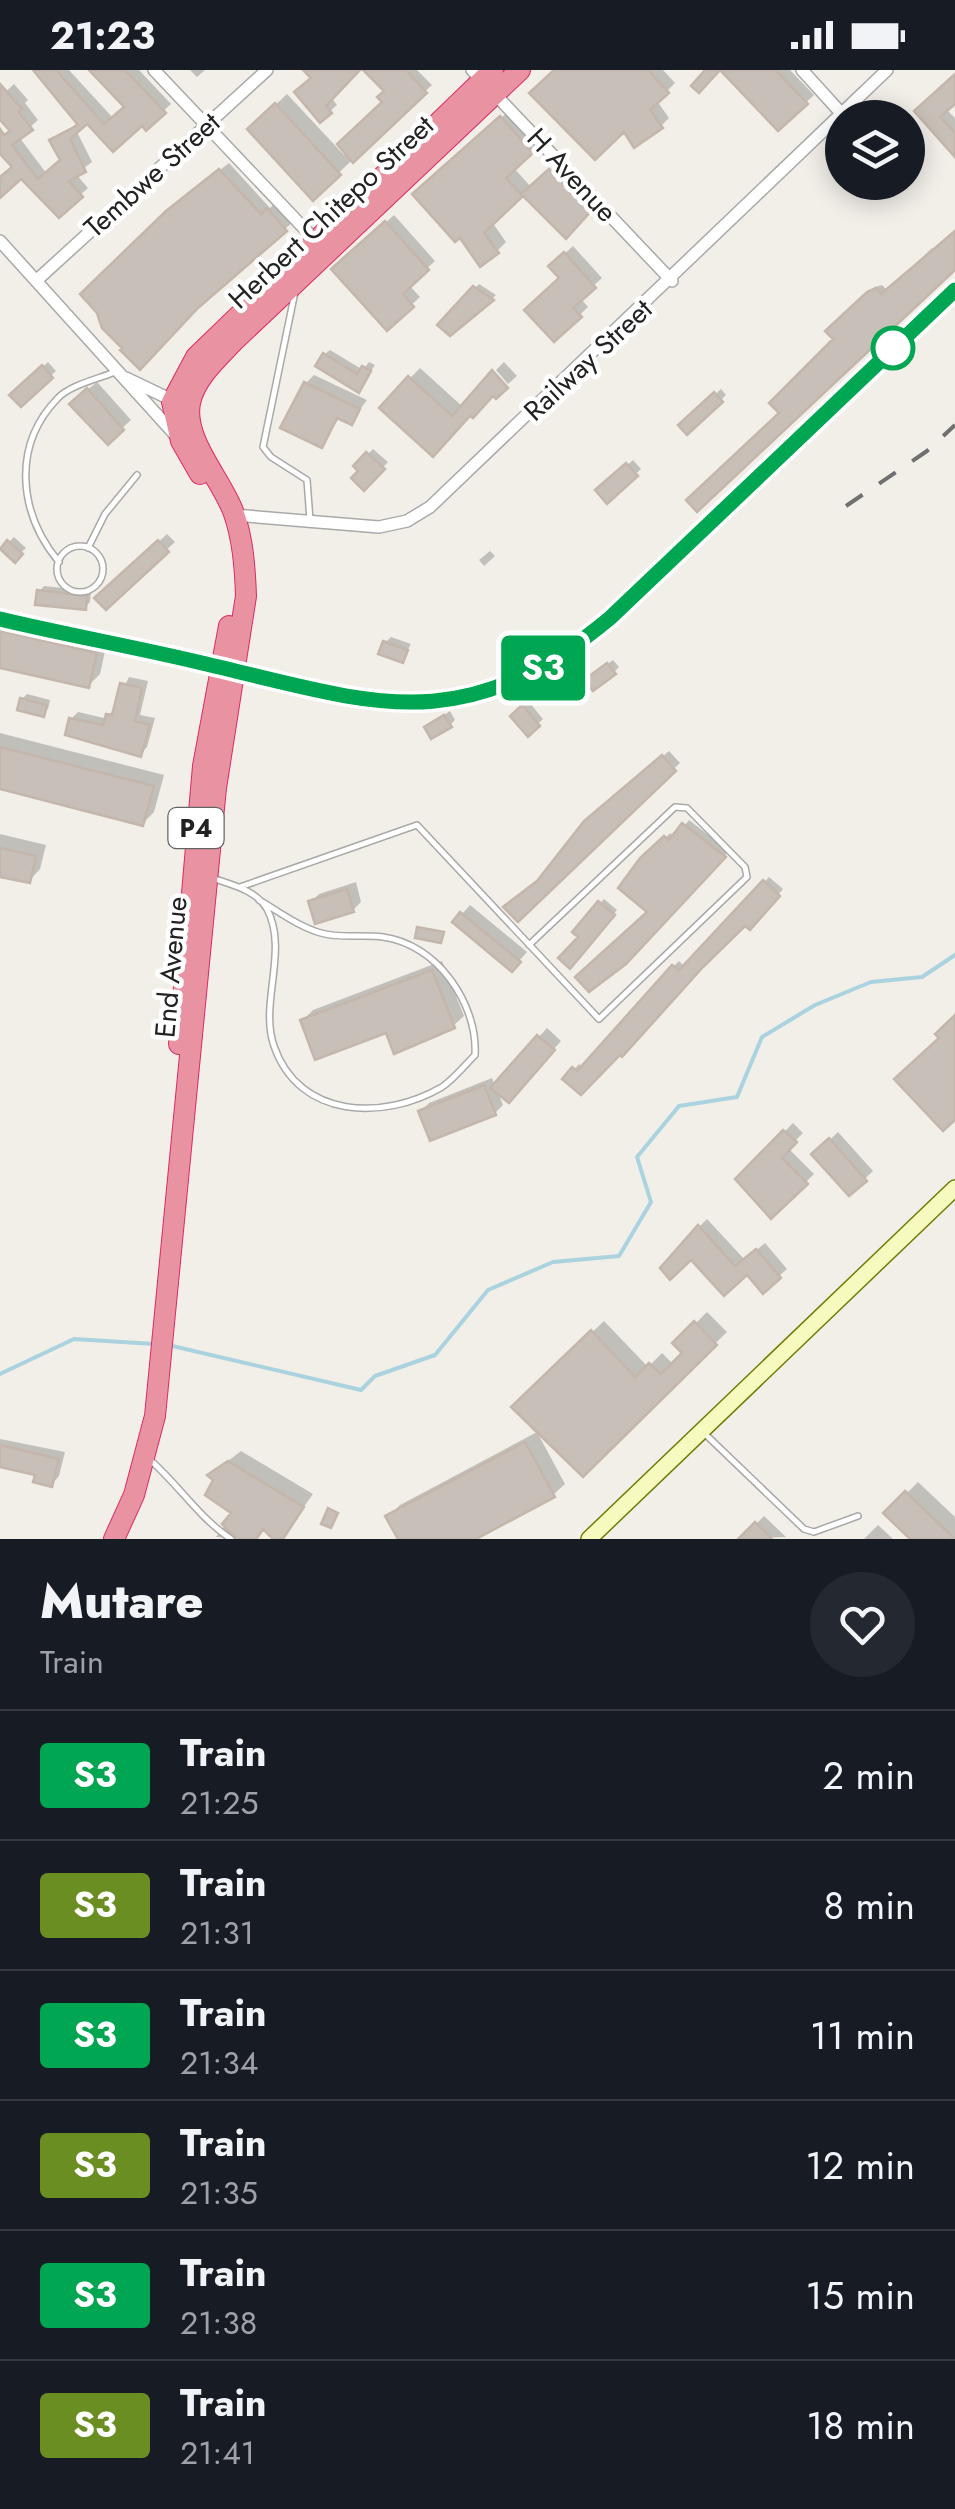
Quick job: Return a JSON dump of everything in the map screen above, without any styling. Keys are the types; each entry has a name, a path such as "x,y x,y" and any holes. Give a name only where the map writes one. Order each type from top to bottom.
{"highway":[{"name":"Herbert Chitepo Street","path":"181,402 196,357 485,78 520,70"},
{"name":"Herbert Chitepo Street","path":"181,402 210,366 297,284 485,78"},
{"name":"End Avenue","path":"168,1268 165,1236 192,858 233,590 228,535 213,496 181,442 181,402"},
{"name":"End Avenue","path":"114,1539 146,1457 160,1326 178,1214 222,742 246,596 246,567 234,516 181,402"}],"street":[{"path":"154,70 316,241"},
{"name":"Tembwe Street","path":"37,280 267,70"},
{"path":"802,70 829,100"},
{"name":"Railway Street","path":"855,100 887,70"},
{"name":"H Avenue","path":"485,78 672,281"},
{"name":"Railway Street","path":"234,516 393,526 430,507 672,281 825,129"},
{"name":"End Avenue","path":"0,240 181,442"},
{"name":"End Avenue","path":"115,372 181,402"},
{"path":"589,1539 955,1188"}],"lane":[{"path":"297,284 263,447 271,458 307,480 309,523"},
{"path":"59,562 74,548 88,548 102,564 101,579 90,590 75,592 62,584 59,562 28,512 25,482 34,432 60,395 115,372"},
{"path":"88,548 105,514 138,475"},
{"path":"240,887 417,825 598,1019 747,877 744,866 687,808 675,808 530,945"},
{"path":"207,877 240,887 319,933 352,939 383,936 418,951 444,971 472,1014 475,1055 443,1086 392,1106 355,1111 325,1102 300,1086 273,1045 276,949 268,910 259,900"},
{"path":"701,1430 804,1529 814,1532 858,1516"},
{"path":"146,1457 180,1486 200,1516 231,1539"}],"building":[{"path":"33,70 56,70 104,124 124,107 89,70 125,70 166,113 146,131 142,126 113,152 87,124 70,139 86,172 69,181 83,197 59,218 21,179 0,198 0,177 12,167 0,154 0,129 4,135 10,131 0,120 0,84 22,109 19,112 33,130 12,145 38,179 60,160 49,140 78,125"},
{"path":"303,70 360,70 326,106 332,113 320,123 294,92 311,78"},
{"path":"363,70 406,70 427,93 353,163 337,144 382,102 377,97 384,91"},
{"path":"554,70 648,70 669,93 650,110 663,128 634,148 624,132 595,160 529,93"},
{"path":"705,70 720,70 699,93 691,86"},
{"path":"720,70 775,70 808,104 778,131"},
{"path":"955,74 955,104 940,117 955,132 955,157 925,123 925,101"},
{"path":"275,103 341,175 313,201 247,129"},
{"path":"500,116 533,153 506,178 523,196 484,233 499,253 480,267 460,238 455,242 412,194"},
{"path":"219,169 261,214 267,208 287,231 198,308 140,370 102,328 97,313 80,294 166,211"},
{"path":"549,169 592,210 566,239 521,194"},
{"path":"385,221 429,270 403,294 414,307 387,331 331,269"},
{"path":"955,231 955,270 697,512 686,500 779,413 769,403 833,339 825,331 867,292 876,288 881,294"},
{"path":"564,252 596,288 573,308 582,317 554,342 524,310 559,278 548,266"},
{"path":"473,286 494,300 450,336 437,325"},
{"path":"323,353 357,374 362,366 371,371 359,393 315,366"},
{"path":"42,365 53,378 21,407 9,395"},
{"path":"492,370 508,388 496,399 493,396 473,418 470,416 433,457 379,408 408,376 452,416"},
{"path":"304,382 360,409 352,425 337,418 322,448 280,428"},
{"path":"87,388 124,430 108,445 69,404"},
{"path":"714,392 723,402 687,435 678,425"},
{"path":"366,452 385,469 364,491 351,478 358,471 353,466"},
{"path":"626,463 638,476 607,504 595,490"},
{"path":"7,540 23,554 15,563 0,549"},
{"path":"158,540 169,552 106,610 94,598"},
{"path":"37,590 87,596 86,610 35,605"},
{"path":"0,631 97,653 89,688 0,668"},
{"path":"383,641 408,650 403,663 378,654"},
{"path":"607,663 616,674 593,691 584,680"},
{"path":"120,683 142,688 135,721 150,725 141,757 65,735 69,718 103,725 106,714 112,715"},
{"path":"20,698 47,705 44,717 17,710"},
{"path":"522,705 540,726 528,737 510,716"},
{"path":"444,715 452,727 431,739 424,727"},
{"path":"0,747 154,786 143,826 0,789"},
{"path":"662,755 676,771 518,922 503,907 537,881 584,821"},
{"path":"682,823 726,857 626,964 589,992 575,977 647,912 618,888 640,858 664,836 669,840"},
{"path":"0,848 36,856 30,883 0,877"},
{"path":"763,880 780,896 750,930 745,926 703,967 622,1057 581,1095 562,1079 572,1067 577,1071 672,965 679,970"},
{"path":"347,889 354,912 315,924 308,901"},
{"path":"598,901 615,915 570,969 558,958 578,937 572,932"},
{"path":"460,912 521,962 512,972 452,922"},
{"path":"417,927 444,932 441,943 415,938"},
{"path":"432,970 455,1028 394,1054 386,1033 315,1060 300,1020"},
{"path":"955,1015 955,1120 943,1131 894,1079 939,1038 935,1034"},
{"path":"537,1035 555,1050 509,1103 490,1088"},
{"path":"484,1085 496,1115 430,1141 418,1111"},
{"path":"783,1130 797,1142 782,1158 808,1184 771,1219 735,1179"},
{"path":"829,1138 867,1181 849,1196 811,1154"},
{"path":"698,1225 735,1266 756,1249 781,1278 763,1294 747,1275 724,1296 691,1260 670,1280 660,1268"},
{"path":"694,1321 717,1345 583,1477 511,1407 591,1330 635,1377 649,1363 661,1374 682,1353 672,1343"},
{"path":"525,1442 555,1497 476,1539 398,1539 385,1516"},
{"path":"0,1445 59,1459 52,1487 33,1482 35,1475 0,1467"},
{"path":"228,1461 304,1507 283,1539 273,1539 263,1529 256,1539 237,1539 222,1524 231,1513 205,1495 213,1480 207,1475"},
{"path":"905,1491 955,1539 910,1539 883,1513"},
{"path":"328,1508 338,1513 331,1528 321,1524"},
{"path":"755,1522 772,1539 738,1539"}],"waterway":[{"path":"168,1345 361,1390 375,1376 435,1355 488,1290 553,1262 619,1256 651,1202 637,1157 679,1106 737,1097 762,1037 815,1005 871,982 922,977 955,955"},
{"path":"0,1374 74,1339 154,1344"}],"railway":[{"path":"0,619 371,700 418,702 463,697 509,682 558,656 610,618 955,290"},
{"path":"846,506 927,451 955,425"}],"train":[{"name":"S3","path":"0,619 199,662 332,696 404,705 447,703 484,694 532,674 570,652 610,618 955,290"}]}
